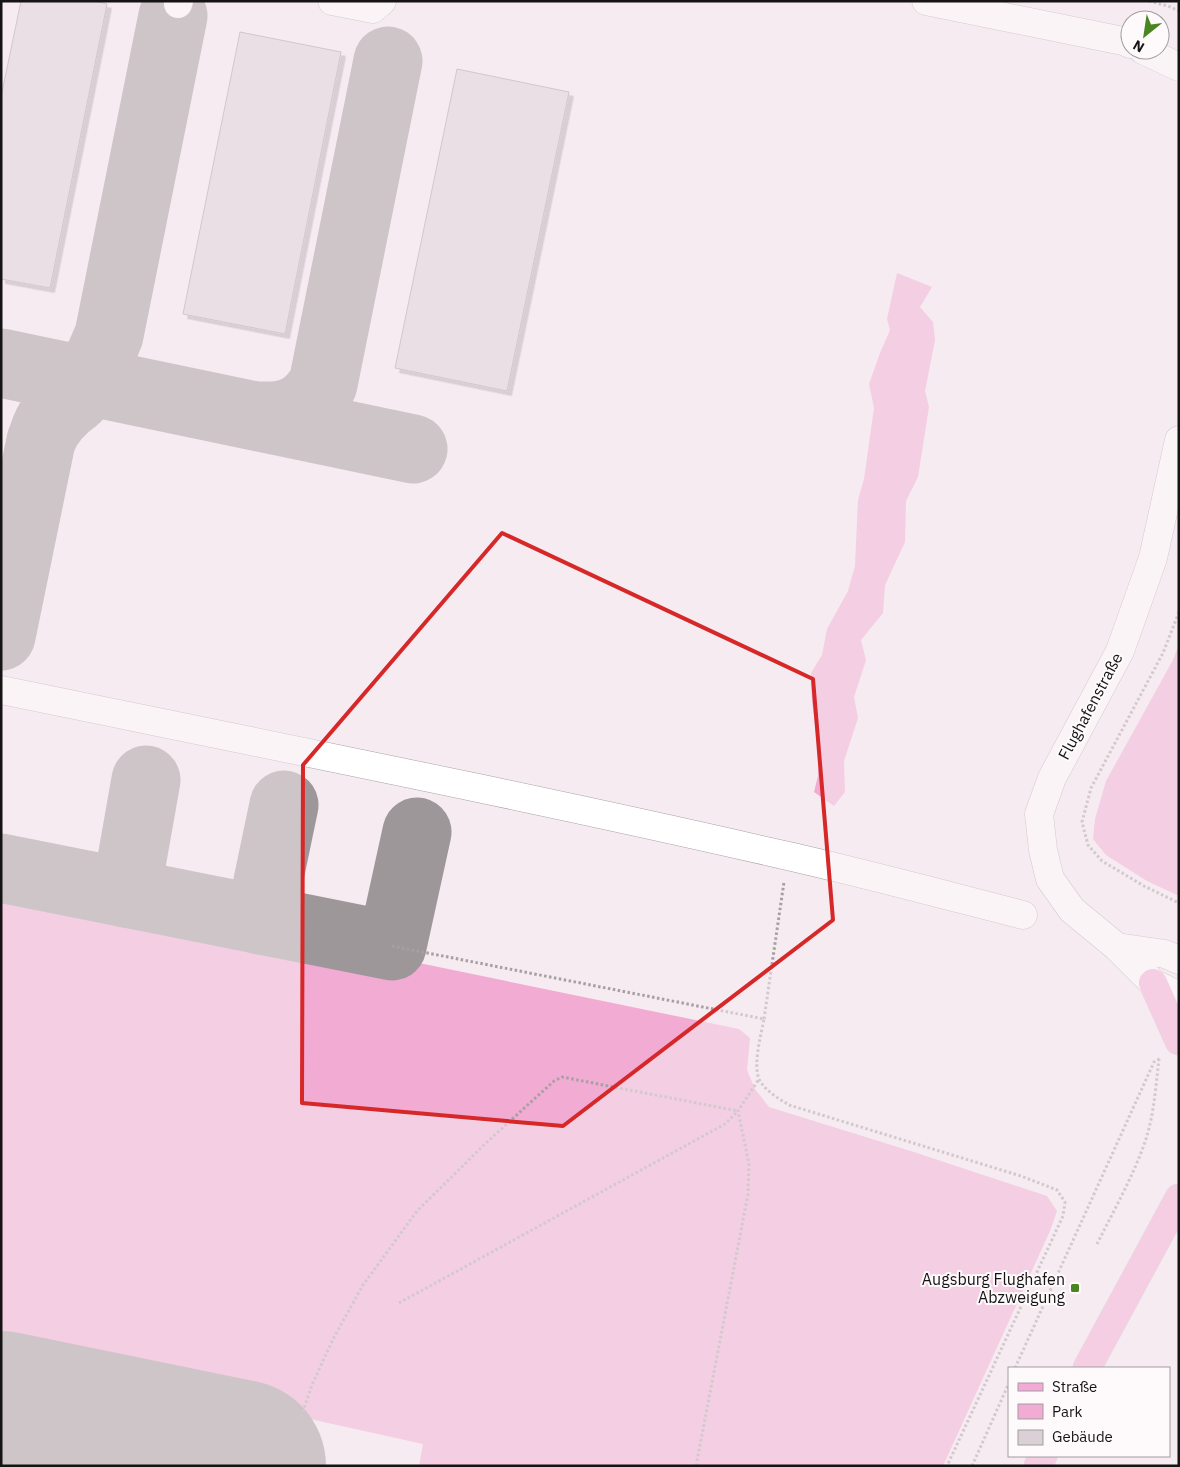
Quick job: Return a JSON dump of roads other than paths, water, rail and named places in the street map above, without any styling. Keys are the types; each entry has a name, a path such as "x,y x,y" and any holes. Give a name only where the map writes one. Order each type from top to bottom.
{"main road":[{"path":"1153,983 1172,1048"},
{"path":"1088,1367 1171,1220 1179,1198"}],"street":[{"path":"332,1 373,9 382,1"},
{"path":"926,1 1120,40"},
{"path":"1164,60 1179,67"},
{"name":"Flughafenstraße","path":"1178,446 1153,558 1120,651 1052,778 1039,814 1043,850 1050,879 1072,910 1117,947 1153,983 1179,996"},
{"path":"1,690 508,794 788,856 1022,915"},
{"path":"1117,947 1174,954"}],"place":[{"name":"Augsburg Flughafen Abzweigung","path":"1075,1288"}]}
